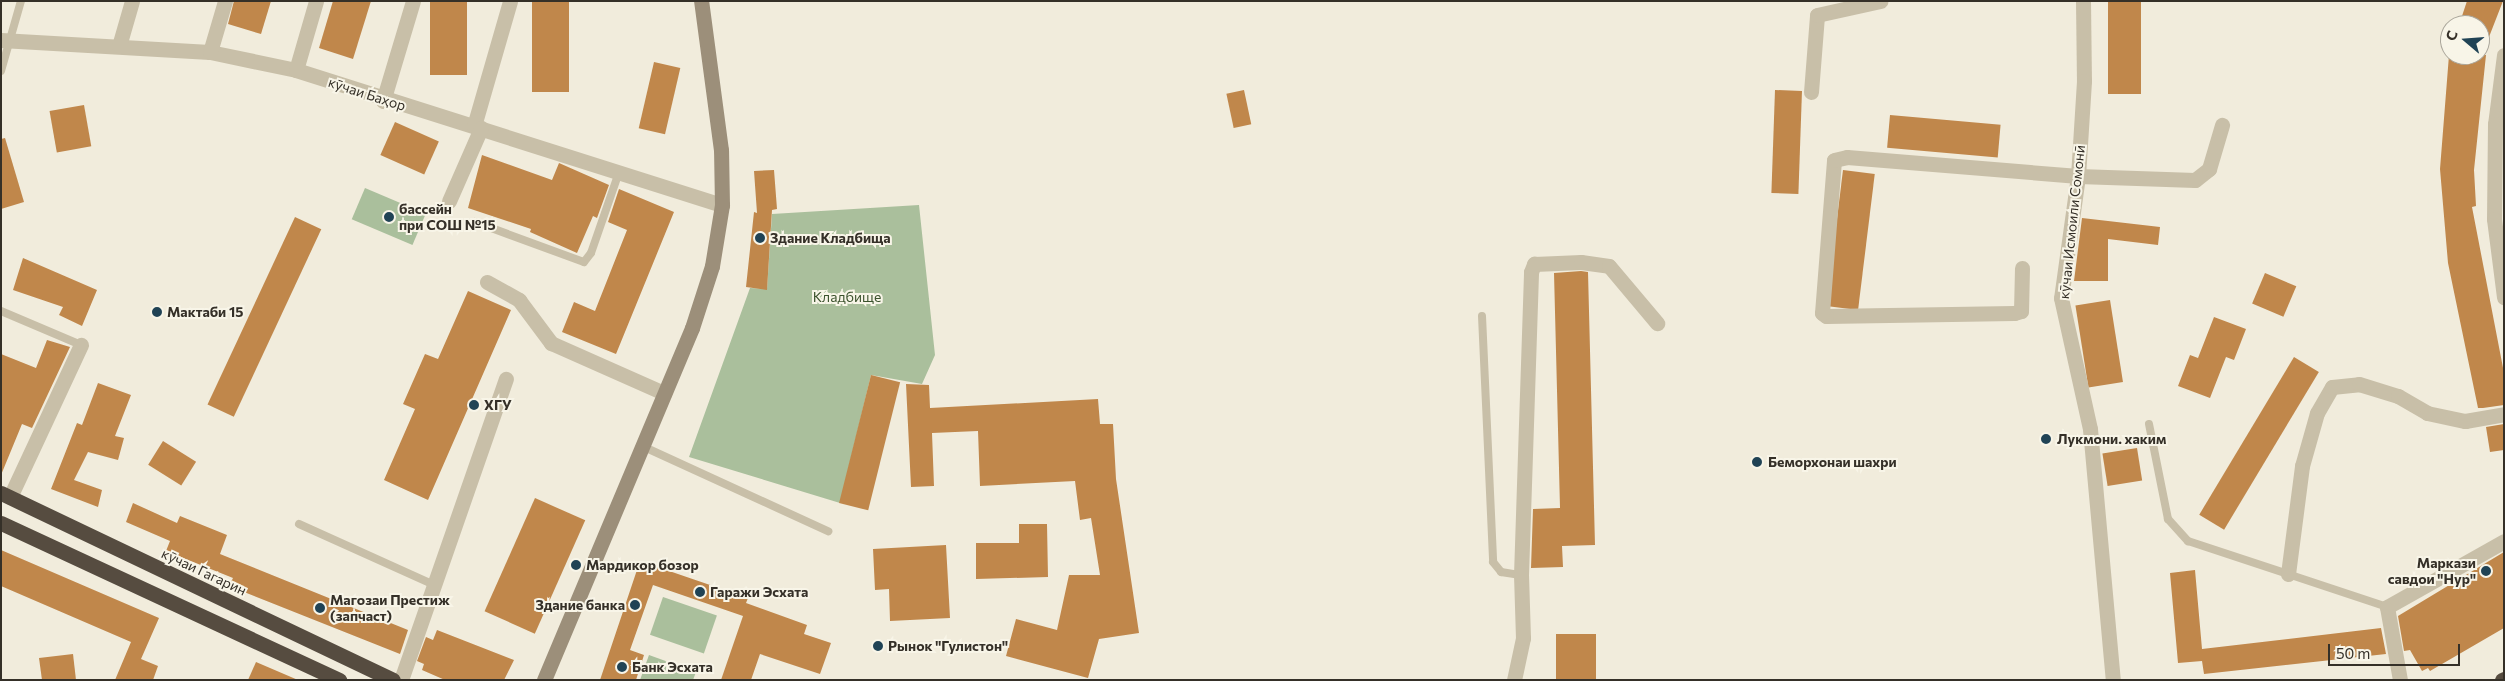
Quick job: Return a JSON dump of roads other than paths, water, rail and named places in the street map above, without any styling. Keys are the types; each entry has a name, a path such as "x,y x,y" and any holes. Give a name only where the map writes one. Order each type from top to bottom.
{"highway":[{"name":"кӯчаи Гагарин","path":"6,495 393,680"},
{"path":"1,523 339,680"}],"main road":[{"path":"544,680 664,393 712,266 722,205 721,150 701,1"}],"street":[{"path":"119,46 132,1"},
{"path":"210,52 225,1"},
{"path":"296,70 316,1"},
{"path":"383,101 413,1"},
{"path":"449,201 477,127 510,1"},
{"path":"1811,92 1816,8 1880,1"},
{"name":"кӯчаи Исмоили Сомонӣ","path":"2083,1 2084,81 2078,176 2061,298 2090,429 2113,680"},
{"name":"кӯчаи Баҳор","path":"5,41 210,52 296,70 383,101 477,127 722,205"},
{"path":"2504,55 2495,124 2494,219 2504,297"},
{"path":"2022,268 2021,311 2014,313 1826,316 1822,313 1834,160 1848,158 2078,176 2195,180 2209,169 2222,125"},
{"path":"1514,680 1523,638 1521,575 1530,272 1534,264 1581,262 1609,266 1657,323"},
{"path":"488,282 519,300 551,343 664,393"},
{"path":"6,495 81,346"},
{"path":"401,680 436,586 506,379"},
{"path":"2288,574 2302,466 2318,413 2332,387 2359,384 2398,396 2427,413 2465,420 2504,414"},
{"path":"2400,680 2388,607 2504,541"}],"lane":[{"path":"1,71 5,41 21,1"},
{"path":"475,222 584,262 591,253 619,172"},
{"path":"1,311 81,346"},
{"path":"1482,316 1493,562 1501,572 1521,575"},
{"path":"2148,424 2168,519 2188,541 2388,607"},
{"path":"642,446 828,531"},
{"path":"299,524 436,586"}],"place":[{"name":"бассейн при СОШ №15","path":"389,217"},
{"name":"Здание Кладбища","path":"760,238"},
{"name":"Мактаби 15","path":"157,312"},
{"name":"ХГУ","path":"474,405"},
{"name":"Лукмони. хаким","path":"2046,439"},
{"name":"Беморхонаи шахри","path":"1757,462"},
{"name":"Мардикор бозор","path":"576,565"},
{"name":"Маркази савдои \"Нур\"","path":"2486,571"},
{"name":"Гаражи Эсхата","path":"700,592"},
{"name":"Здание банка","path":"635,605"},
{"name":"Магозаи Престиж (запчаст)","path":"320,608"},
{"name":"Рынок \"Гулистон\"","path":"878,646"},
{"name":"Банк Эсхата","path":"622,667"}],"park label":[{"name":"Кладбище","path":"847,297"}]}
